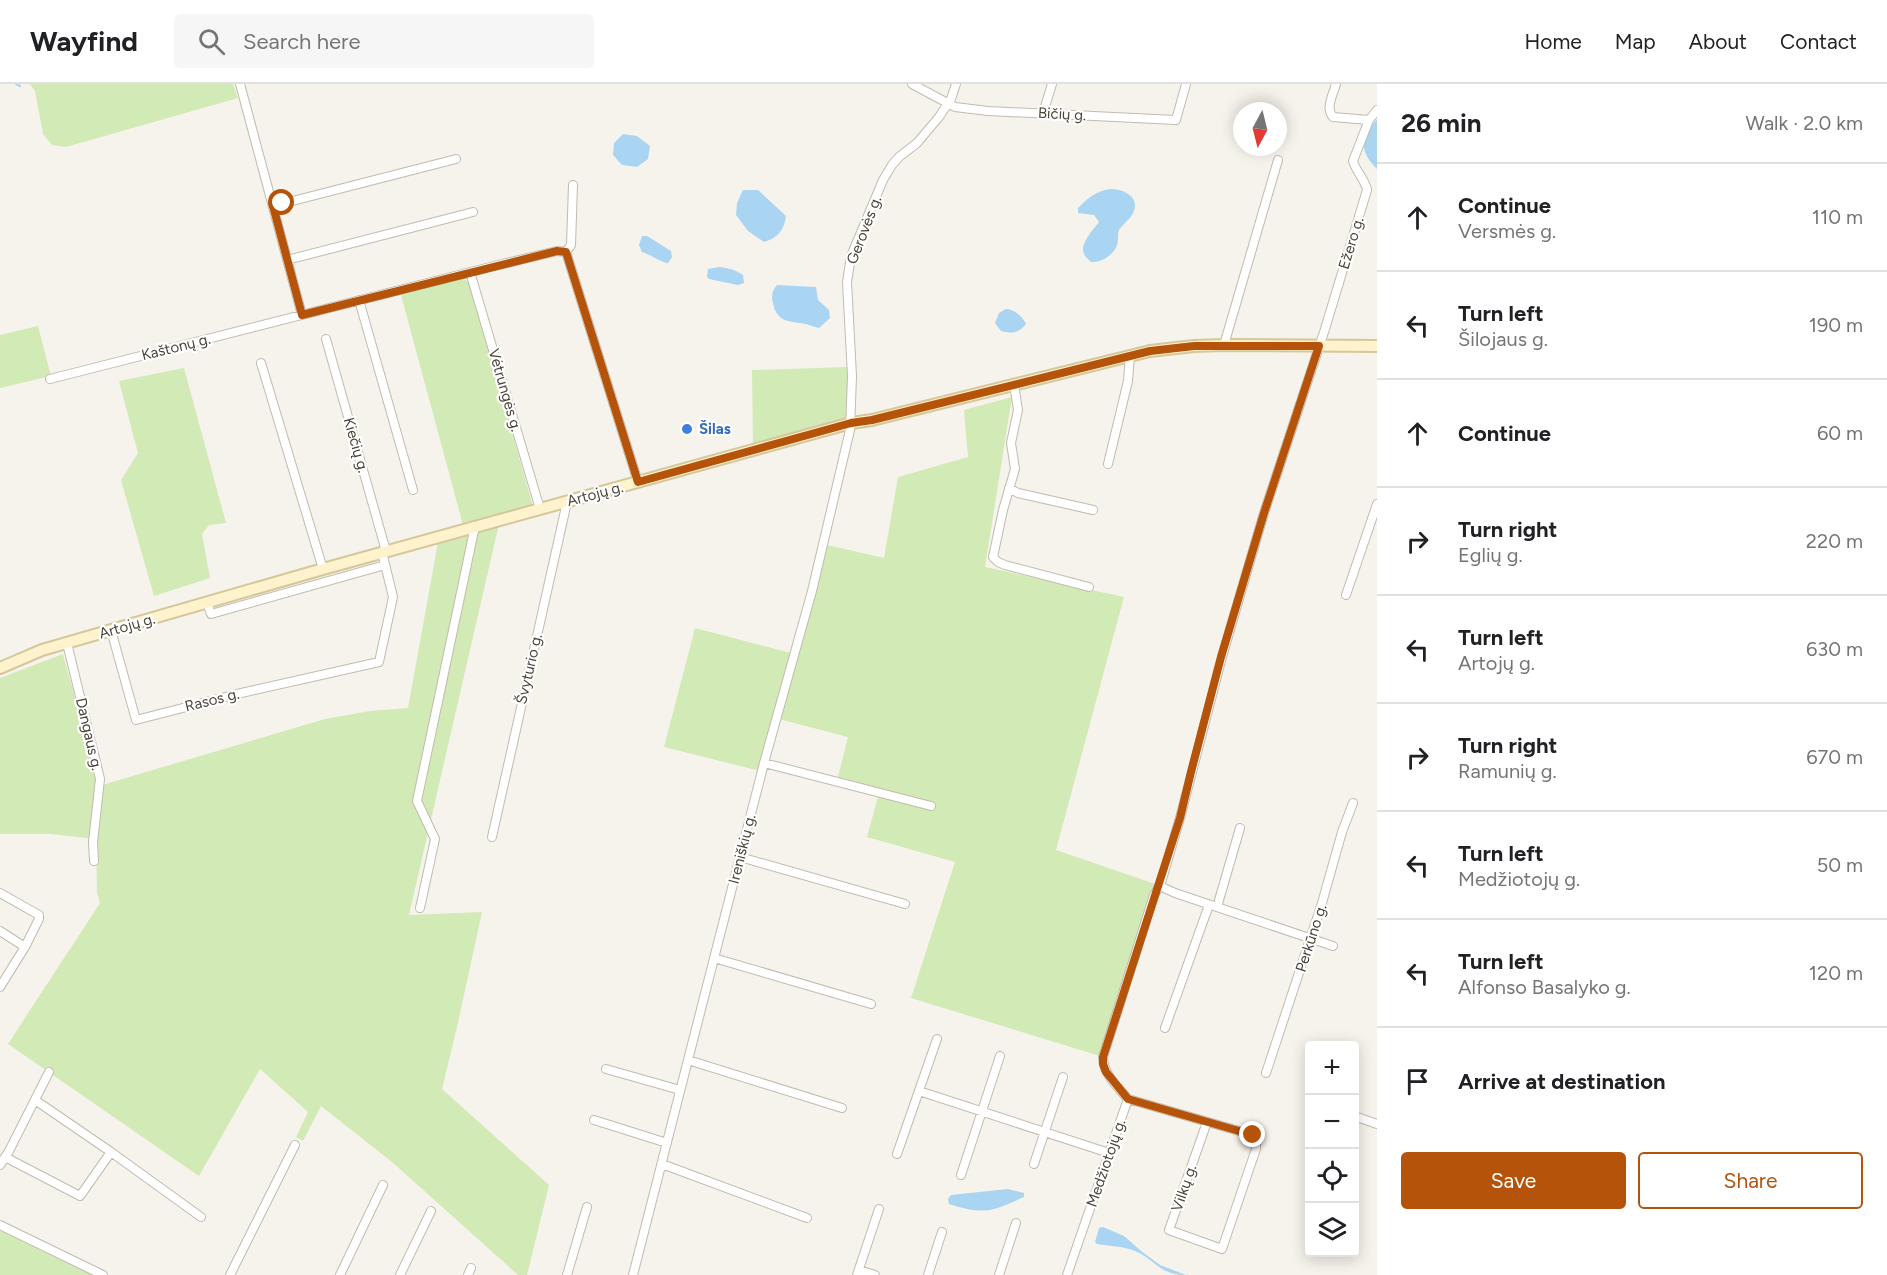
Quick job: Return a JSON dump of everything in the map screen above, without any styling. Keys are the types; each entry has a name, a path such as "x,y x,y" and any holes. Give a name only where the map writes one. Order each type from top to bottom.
{"main road":[{"name":"Artojų g.","path":"0,668 42,650 475,526 851,423 872,420 1130,355 1174,348 1224,345 1377,346"}],"street":[{"path":"240,84 302,315"},
{"path":"912,84 948,104"},
{"name":"Gerovės g.","path":"851,423 852,376 848,282 851,256 883,180 892,165 917,142 948,104 956,84"},
{"path":"1042,113 1052,84"},
{"name":"Bičių g.","path":"948,104 988,111 1176,120 1186,84"},
{"path":"1336,84 1329,108 1330,114 1333,117 1370,120"},
{"name":"Ežero g.","path":"1103,1057 1154,895 1160,886 1180,818 1221,657 1264,513 1367,190 1353,161 1370,120 1377,110"},
{"path":"273,206 456,159"},
{"path":"1224,345 1278,160"},
{"path":"573,184 571,245 566,252 638,482"},
{"path":"287,260 472,212"},
{"name":"Kaštonų g.","path":"50,379 502,264 557,251 566,252"},
{"name":"Vėtrungės g.","path":"470,272 540,509"},
{"path":"359,300 413,490"},
{"name":"Kiečių g.","path":"326,339 384,552 393,597 379,662"},
{"path":"1108,464 1128,381 1130,355"},
{"path":"261,363 323,569"},
{"path":"1014,384 1018,411 1011,443 1014,469 993,557 1005,565 1089,587"},
{"name":"Ireniškių g.","path":"633,1275 764,763 812,591 851,423"},
{"path":"1009,488 1018,493 1093,510"},
{"name":"Švyturio g.","path":"492,837 567,501"},
{"path":"1346,595 1377,504"},
{"path":"420,908 435,839 417,801 475,526"},
{"path":"207,603 211,614 385,565"},
{"name":"Rasos g.","path":"111,630 135,720 379,662"},
{"name":"Dangaus g.","path":"67,643 100,779 93,842 94,861"},
{"path":"764,763 931,806"},
{"name":"Perkūno g.","path":"1266,1073 1353,803"},
{"path":"1165,1028 1213,906 1240,828"},
{"path":"740,857 905,904"},
{"path":"1160,886 1333,946"},
{"path":"0,893 39,915 25,947 0,987"},
{"path":"0,931 25,947"},
{"path":"714,958 871,1004"},
{"path":"897,1154 937,1039"},
{"path":"961,1175 1000,1056"},
{"name":"Medžiotojų g.","path":"1067,1275 1128,1099 1106,1072 1103,1057"},
{"path":"688,1060 842,1108"},
{"path":"606,1069 680,1090"},
{"path":"0,1165 49,1072"},
{"path":"1034,1164 1063,1077"},
{"path":"919,1091 1109,1152"},
{"path":"1128,1099 1207,1122"},
{"path":"35,1100 201,1217"},
{"path":"1359,1118 1377,1124"},
{"path":"594,1120 667,1143"},
{"name":"Vilkų g.","path":"1207,1122 1253,1135 1256,1142 1256,1149 1222,1249 1169,1230 1207,1122"},
{"path":"230,1275 295,1145"},
{"path":"5,1157 80,1196 111,1152"},
{"path":"662,1164 807,1218"},
{"path":"339,1275 382,1185"},
{"path":"567,1275 587,1207"},
{"path":"875,1275 858,1273 879,1209"},
{"path":"400,1275 431,1211"},
{"path":"999,1275 1016,1223"},
{"path":"0,1225 103,1275"},
{"path":"928,1275 942,1232"}],"green space":[{"path":"30,84 233,84 238,98 66,147 52,145 43,134 35,91"},
{"path":"462,278 469,282 532,503 530,506 463,525 401,295"},
{"path":"38,326 51,376 0,388 0,335"},
{"path":"848,367 847,420 753,446 752,370"},
{"path":"184,368 226,523 209,525 202,534 210,578 154,596 121,480 138,453 119,381"},
{"path":"1012,397 985,567 1124,597 1056,850 1155,884 1100,1056 911,998 955,862 867,837 880,789 838,777 848,737 779,719 827,545 884,558 898,477 968,457 964,410"},
{"path":"499,524 409,915 482,912 442,1089 549,1185 527,1275 518,1275 392,1162 321,1106 303,1141 296,1137 308,1112 260,1069 199,1176 8,1044 100,903 97,892 96,839 51,834 0,834 0,678 63,654 99,786 325,719 370,711 408,708 438,542"},
{"path":"695,628 791,653 760,771 664,747"},
{"path":"0,1230 93,1275 0,1275"}],"water":[{"path":"1377,119 1377,169 1367,156 1364,145 1367,133"},
{"path":"623,134 637,136 650,146 648,159 637,167 622,165 613,155 614,143"},
{"path":"1110,189 1130,196 1135,209 1119,230 1118,243 1113,252 1103,260 1091,262 1084,255 1083,250 1088,237 1099,222 1094,215 1078,213 1078,208 1100,191"},
{"path":"743,190 758,190 786,216 784,225 777,236 764,242 748,231 736,215 737,203"},
{"path":"642,236 647,236 671,251 672,257 668,263 642,252 639,245"},
{"path":"720,267 743,275 744,283 738,285 707,277 708,269"},
{"path":"777,285 816,287 818,300 829,310 830,318 819,328 781,318 775,310 772,298"},
{"path":"1006,309 1015,312 1026,324 1018,331 1001,331 995,323 999,313"},
{"path":"1008,1189 1024,1193 1024,1197 995,1209 979,1211 949,1204 948,1199 951,1195"},
{"path":"1103,1227 1124,1236 1160,1265 1186,1275 1170,1273 1135,1251 1097,1244 1095,1242 1099,1228"}],"waterway":[{"path":"16,84 20,86"}],"place":[{"name":"Šilas","path":"687,429"}],"route":[{"path":"282,203 273,206 302,315 502,264 557,251 566,252 638,482 851,423 872,420 1150,351 1224,345 1319,346 1264,513 1221,657 1180,818 1160,886 1154,895 1103,1057 1106,1072 1128,1099 1253,1135"}]}
